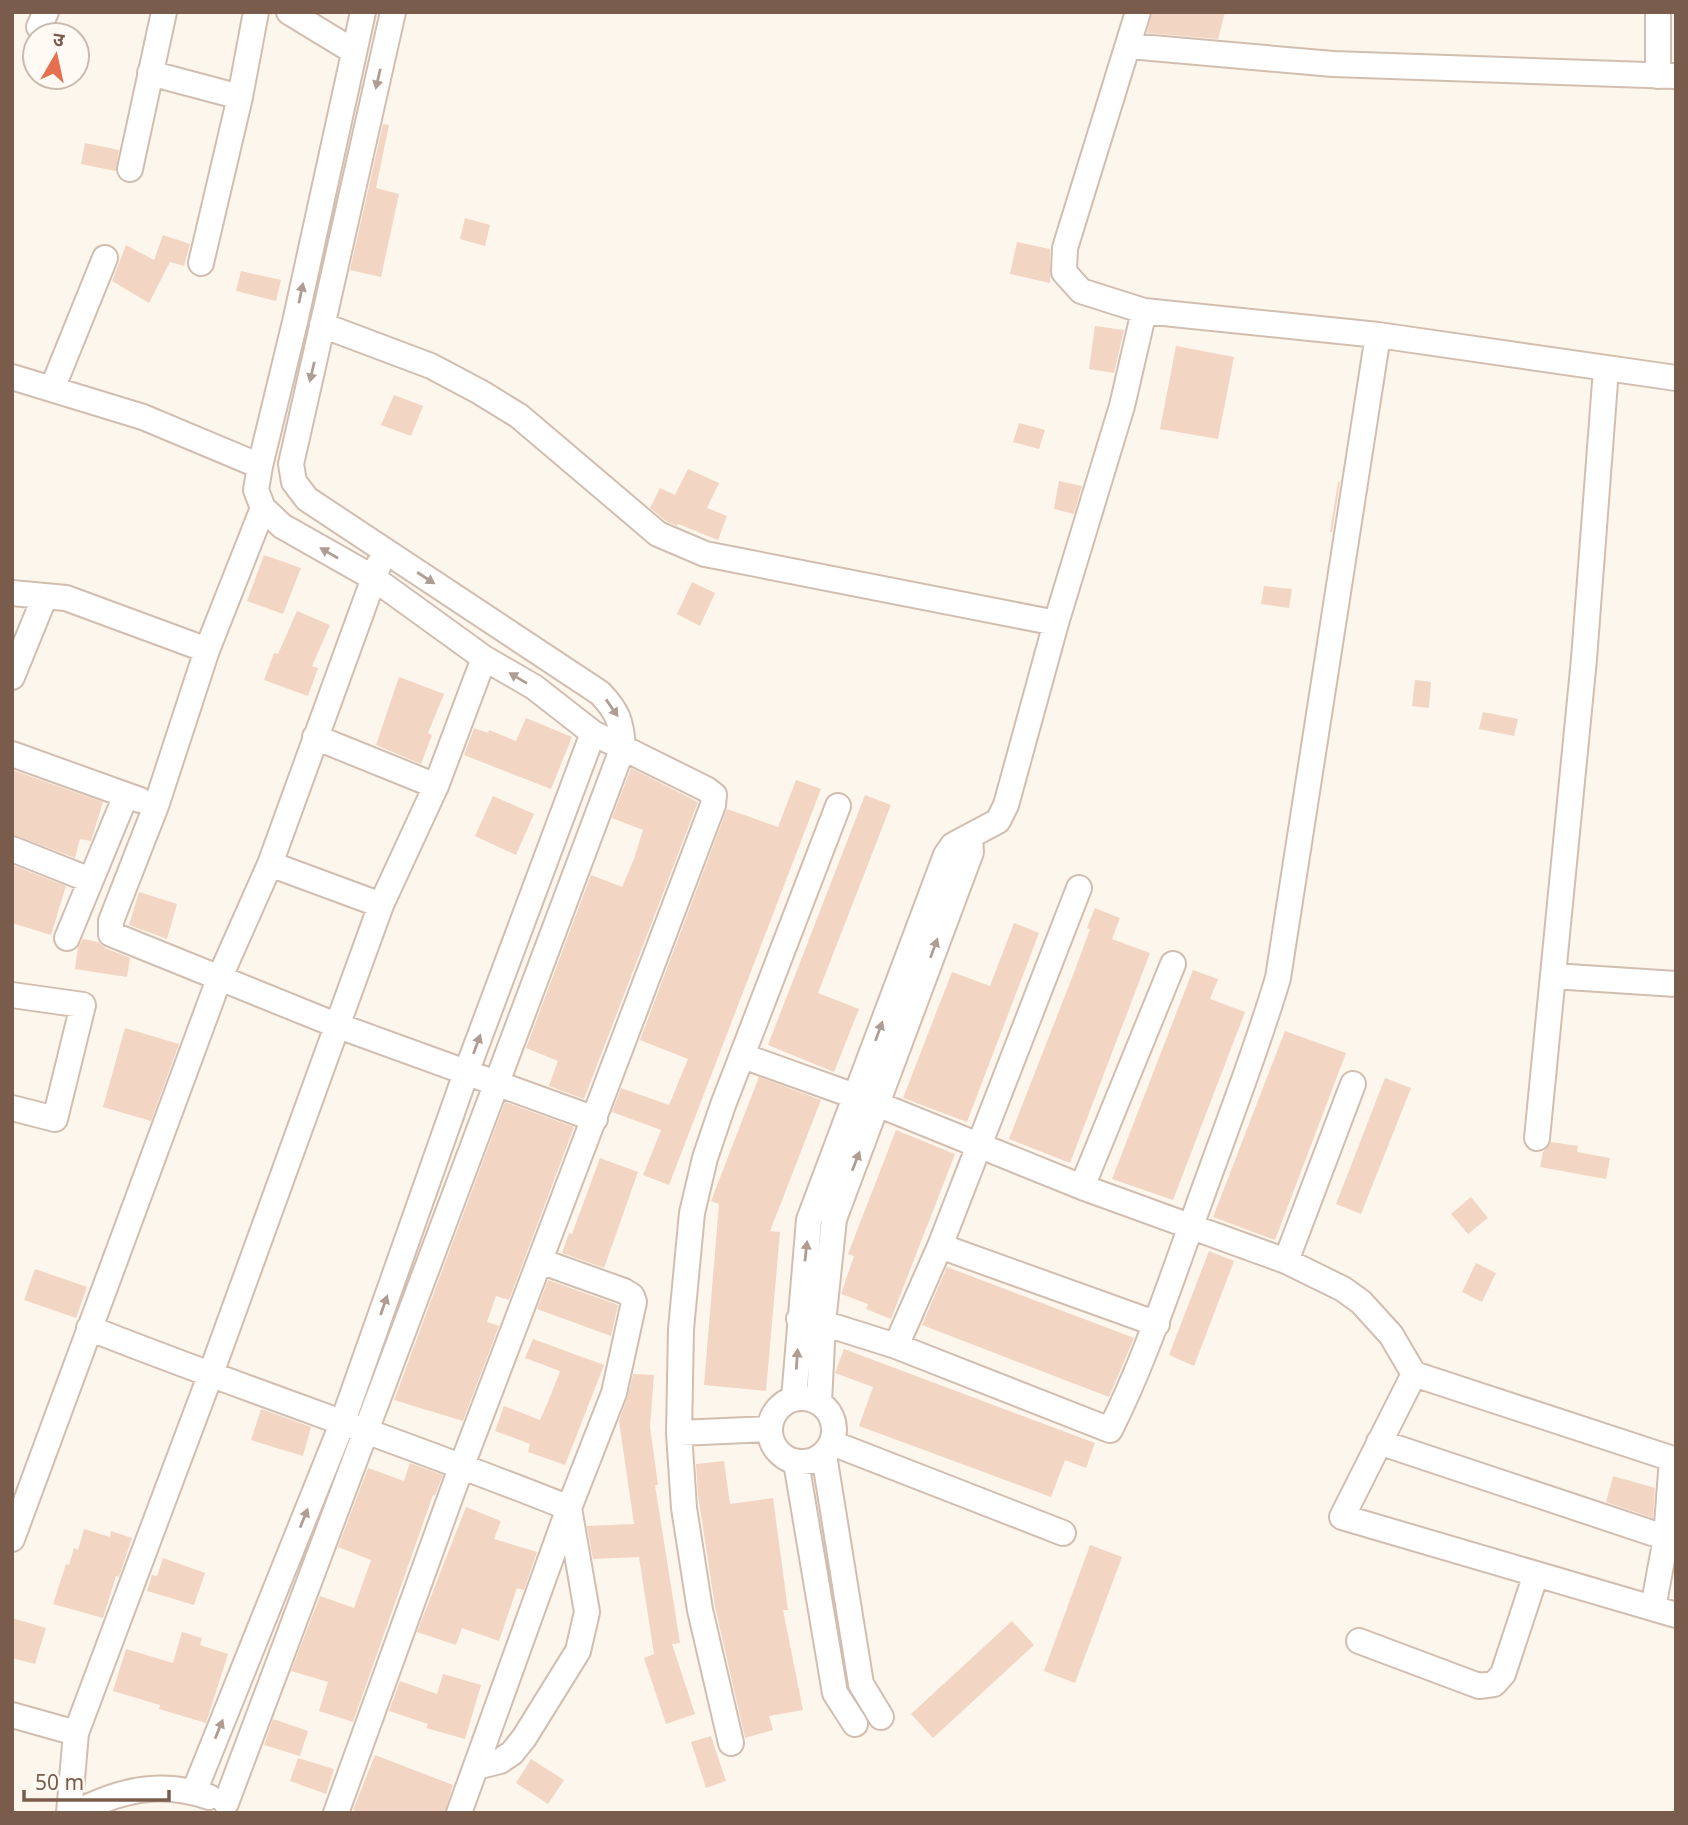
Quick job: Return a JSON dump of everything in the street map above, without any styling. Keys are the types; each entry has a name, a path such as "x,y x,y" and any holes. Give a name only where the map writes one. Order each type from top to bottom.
{"street":[{"path":"130,169 164,12"},
{"path":"201,263 240,97 256,12"},
{"path":"289,12 353,51"},
{"path":"336,1813 462,1465 595,1119 713,805 714,795 593,733 534,687 484,658 372,578 282,526 263,508 256,490 260,466 295,322 363,12"},
{"path":"75,1813 108,1796 150,1788 194,1792 233,1808 366,1432 623,747 622,727 616,710 600,693 307,499 294,482 291,464 393,12"},
{"path":"1138,12 1065,248 1064,272 1081,291 1144,311 1378,335 1676,378"},
{"path":"1129,46 1333,64 1667,76 1658,12"},
{"path":"150,73 240,97"},
{"path":"52,389 105,258"},
{"path":"819,1402 811,1321 809,1220 866,1100 937,873 953,845 998,821 1006,805 1056,623 1122,405 1144,311"},
{"path":"323,326 431,366 480,392 519,416 658,534 705,554 1056,623"},
{"path":"811,1321 896,1346 1110,1430 1157,1324 1256,1048 1278,978 1378,335"},
{"path":"1537,1138 1584,659 1606,369"},
{"path":"12,377 143,417 260,466"},
{"path":"263,508 208,650 156,806 111,921 111,934 336,1025 595,1119"},
{"path":"12,1539 219,979 270,864 372,578 386,551"},
{"path":"12,593 66,598 208,650"},
{"path":"12,677 45,596"},
{"path":"69,1813 76,1733 210,1376 381,905 436,786 484,658"},
{"path":"194,1792 342,1424 466,1073 593,733"},
{"path":"315,737 436,786"},
{"path":"12,754 156,806"},
{"path":"67,938 126,795"},
{"path":"731,1742 700,1610 684,1508 679,1433 681,1329 692,1213 705,1158 838,806"},
{"path":"12,849 90,880"},
{"path":"270,864 381,905"},
{"path":"896,1346 940,1246 1079,888"},
{"path":"1082,1187 1173,964"},
{"path":"1553,976 1676,984"},
{"path":"12,995 83,1005 55,1119 12,1108"},
{"path":"743,1056 866,1100 1082,1187 1286,1261 1343,1289 1376,1315 1415,1374 1674,1459 1671,1539 1664,1611 1342,1517 1415,1374"},
{"path":"1286,1261 1353,1084"},
{"path":"940,1246 1157,1324"},
{"path":"459,1813 569,1508 614,1393 635,1302 632,1296 624,1291 541,1261"},
{"path":"794,1399 811,1321"},
{"path":"89,1328 210,1376 462,1465 569,1508"},
{"path":"807,1398 819,1402 834,1420 835,1432 828,1449 811,1462 796,1462 782,1456 773,1444 769,1429 777,1410 794,1399 807,1398"},
{"path":"679,1433 769,1429"},
{"path":"1379,1442 1671,1539"},
{"path":"828,1449 1063,1533"},
{"path":"828,1449 861,1684 881,1717"},
{"path":"796,1462 835,1693 855,1724"},
{"path":"476,1767 500,1761 512,1753 578,1651 587,1612 569,1508"},
{"path":"1359,1641 1479,1686 1494,1684 1503,1674 1536,1574"},
{"path":"12,1715 76,1733"}],"building":[{"path":"1152,12 1225,12 1218,39 1147,33"},
{"path":"383,124 389,125 376,188 399,194 381,277 350,270"},
{"path":"85,143 119,150 116,171 81,164"},
{"path":"465,218 490,225 485,246 460,239"},
{"path":"163,235 190,244 184,266 170,262 149,303 112,281 126,245 154,260"},
{"path":"1017,242 1050,249 1050,283 1010,274"},
{"path":"241,271 281,280 276,301 236,291"},
{"path":"1095,326 1124,330 1114,373 1089,369"},
{"path":"1176,346 1234,357 1218,439 1160,429"},
{"path":"394,395 423,406 411,436 381,425"},
{"path":"1019,423 1045,430 1039,449 1013,442"},
{"path":"688,469 719,483 707,508 727,516 718,540 666,521 650,508 660,488 675,495"},
{"path":"1059,481 1082,486 1074,514 1054,509"},
{"path":"1338,482 1340,482 1330,532"},
{"path":"264,555 301,568 283,614 247,601"},
{"path":"692,582 715,593 700,626 677,614"},
{"path":"1264,586 1292,589 1289,608 1261,604"},
{"path":"297,611 330,625 312,666 318,668 308,696 264,680 274,653 278,654"},
{"path":"399,677 444,694 428,733 432,735 421,764 376,745"},
{"path":"1415,680 1431,682 1429,708 1412,706"},
{"path":"1483,712 1518,719 1514,736 1479,729"},
{"path":"526,718 572,737 551,789 464,755 474,728 488,733 489,730 516,741"},
{"path":"631,768 698,802 584,1099 549,1086 558,1061 526,1048 591,875 622,887 634,859 643,830 612,818"},
{"path":"12,770 103,802 91,841 80,839 75,858 12,834"},
{"path":"796,780 821,789 669,1185 643,1175 661,1130 612,1112 621,1088 669,1105 688,1059 640,1040 727,809 778,827"},
{"path":"865,795 891,805 818,993 859,1009 834,1072 768,1045"},
{"path":"493,796 534,814 516,855 475,836"},
{"path":"12,865 66,886 51,935 12,923"},
{"path":"139,892 177,904 167,939 129,925"},
{"path":"1095,908 1120,918 1112,939 1150,953 1070,1163 1009,1139 1075,970"},
{"path":"1014,923 1039,933 967,1122 903,1098 952,972 990,986"},
{"path":"83,939 98,942 105,948 130,958 127,977 75,969 78,947"},
{"path":"1193,970 1218,979 1210,999 1245,1012 1173,1200 1112,1179"},
{"path":"125,1028 179,1044 151,1121 103,1107"},
{"path":"1285,1031 1346,1053 1275,1240 1213,1217"},
{"path":"759,1077 821,1100 770,1231 780,1232 766,1391 704,1385 719,1204 711,1201"},
{"path":"1385,1078 1411,1088 1361,1214 1336,1204"},
{"path":"505,1102 574,1127 509,1300 496,1296 487,1322 499,1326 463,1421 394,1400"},
{"path":"896,1130 955,1154 891,1319 866,1309 868,1304 841,1294 854,1256 848,1254"},
{"path":"1551,1142 1578,1146 1577,1152 1610,1158 1606,1179 1540,1167 1543,1152"},
{"path":"600,1158 638,1172 604,1268 562,1253 569,1233 572,1234"},
{"path":"1471,1197 1488,1218 1468,1234 1451,1214"},
{"path":"1209,1251 1234,1261 1194,1366 1169,1355"},
{"path":"1476,1263 1496,1273 1482,1302 1462,1292"},
{"path":"947,1267 1134,1338 1109,1397 922,1325"},
{"path":"35,1269 87,1287 76,1318 24,1300"},
{"path":"548,1280 618,1305 611,1336 537,1309"},
{"path":"533,1339 604,1365 565,1465 528,1452 530,1444 495,1431 504,1406 540,1420 548,1402 560,1371 525,1358"},
{"path":"844,1349 1095,1443 1086,1468 1065,1460 1051,1497 859,1426 873,1387 835,1373"},
{"path":"633,1374 654,1375 650,1427 658,1485 655,1485 680,1643 672,1644 695,1714 666,1724 644,1658 654,1654 639,1557 593,1559 587,1526 634,1524 619,1421"},
{"path":"261,1409 311,1427 303,1456 251,1440"},
{"path":"724,1461 730,1504 773,1498 788,1610 783,1610 803,1710 769,1716 773,1730 745,1738 715,1607 698,1495 696,1464"},
{"path":"410,1463 443,1475 433,1495 353,1722 319,1711 328,1682 291,1671 320,1596 354,1608 371,1560 338,1547 368,1468 404,1481"},
{"path":"1613,1476 1655,1488 1653,1518 1606,1502"},
{"path":"466,1507 501,1521 494,1539 537,1552 524,1590 517,1588 499,1641 462,1628 456,1645 417,1632"},
{"path":"84,1529 110,1537 111,1531 132,1538 103,1618 53,1604 66,1564 69,1565 74,1548 78,1550"},
{"path":"1090,1545 1122,1557 1075,1683 1044,1671"},
{"path":"163,1558 205,1573 194,1605 147,1591 152,1575 157,1576"},
{"path":"12,1618 46,1628 35,1664 12,1658"},
{"path":"1012,1621 1034,1645 933,1738 911,1714"},
{"path":"182,1632 202,1638 200,1645 228,1654 206,1723 113,1691 126,1649 173,1663"},
{"path":"443,1674 481,1685 465,1739 426,1728 428,1724 389,1711 400,1681 437,1694"},
{"path":"273,1719 308,1731 300,1756 264,1745"},
{"path":"711,1736 726,1781 706,1788 691,1742"},
{"path":"375,1755 453,1785 445,1813 362,1813 353,1810"},
{"path":"298,1758 334,1769 326,1794 290,1781"},
{"path":"531,1759 564,1780 548,1804 516,1783"}]}
